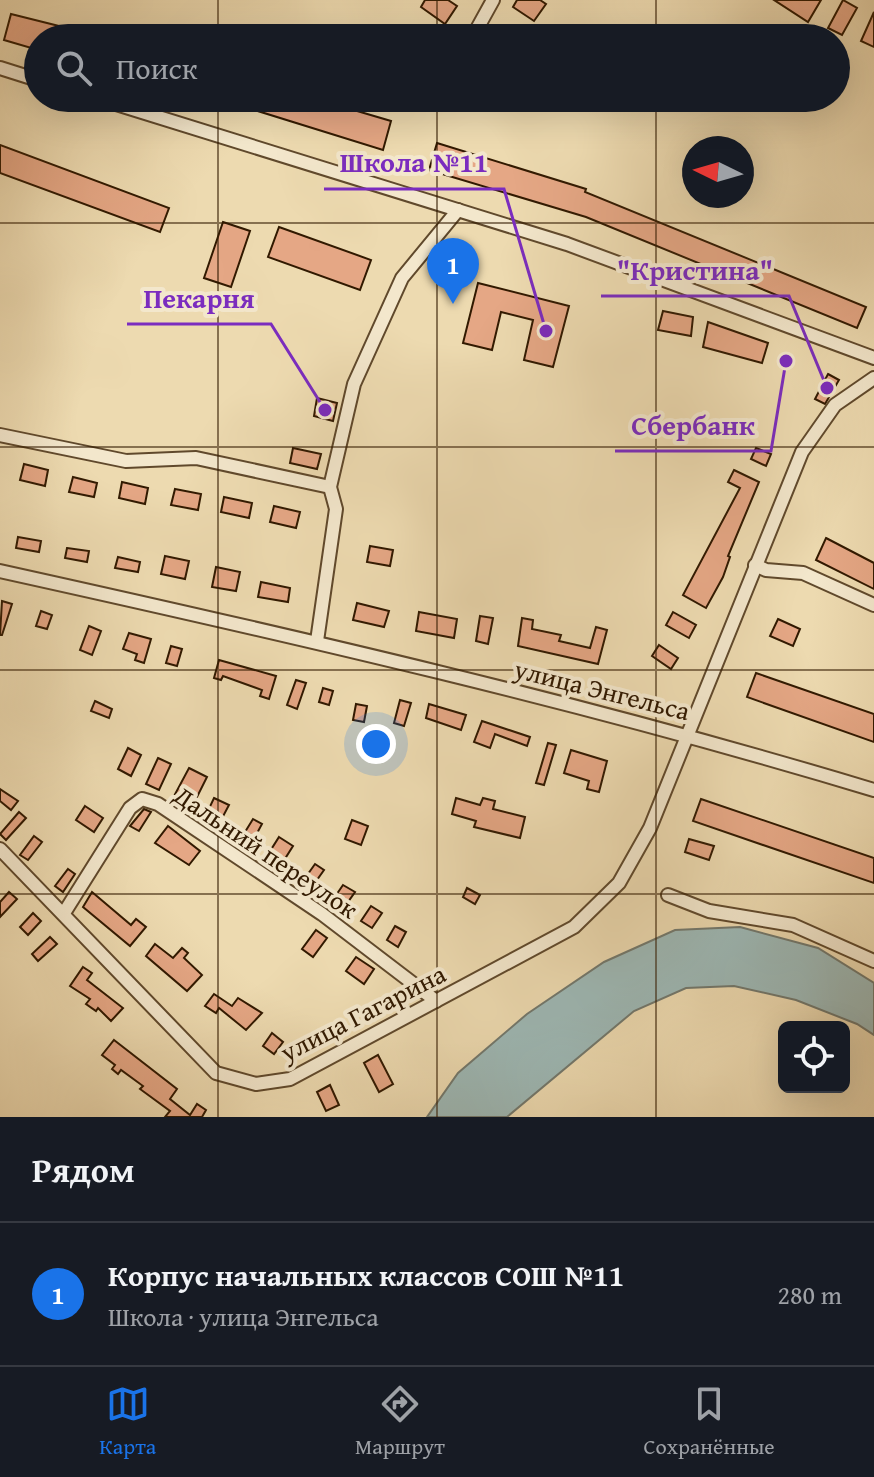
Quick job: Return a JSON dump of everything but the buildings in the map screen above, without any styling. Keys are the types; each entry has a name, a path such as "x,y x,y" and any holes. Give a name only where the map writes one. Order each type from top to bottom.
{"street":[{"path":"480,24 493,0"},
{"path":"0,68 24,76"},
{"path":"141,112 386,191 567,244 874,358"},
{"path":"317,641 336,509 330,487 354,384 402,278 458,210"},
{"name":"улица Гагарина","path":"0,849 216,1073 256,1084 290,1079 574,927 619,883 650,828 802,452 835,405 874,378"},
{"path":"0,435 126,461 196,458 330,487"},
{"path":"755,565 766,570 803,573 874,605"},
{"name":"улица Энгельса","path":"0,571 317,641 687,733 874,790"},
{"name":"Дальний переулок","path":"64,913 130,808 142,799 158,804 322,914 436,1001"},
{"path":"668,895 709,911 793,925 874,961"}],"water":[{"path":"740,927 818,948 874,983 874,1035 857,1024 796,1000 734,986 686,988 634,1011 507,1117 427,1117 458,1073 527,1014 604,962 675,930"}],"place":[{"name":"Корпус начальных классов СОШ №11","path":"453,304"},
{"name":"Школа №11","path":"546,331"},
{"name":"Сбербанк","path":"786,361"},
{"name":"\"Кристина\"","path":"827,388"},
{"name":"Пекарня","path":"325,410"}]}
